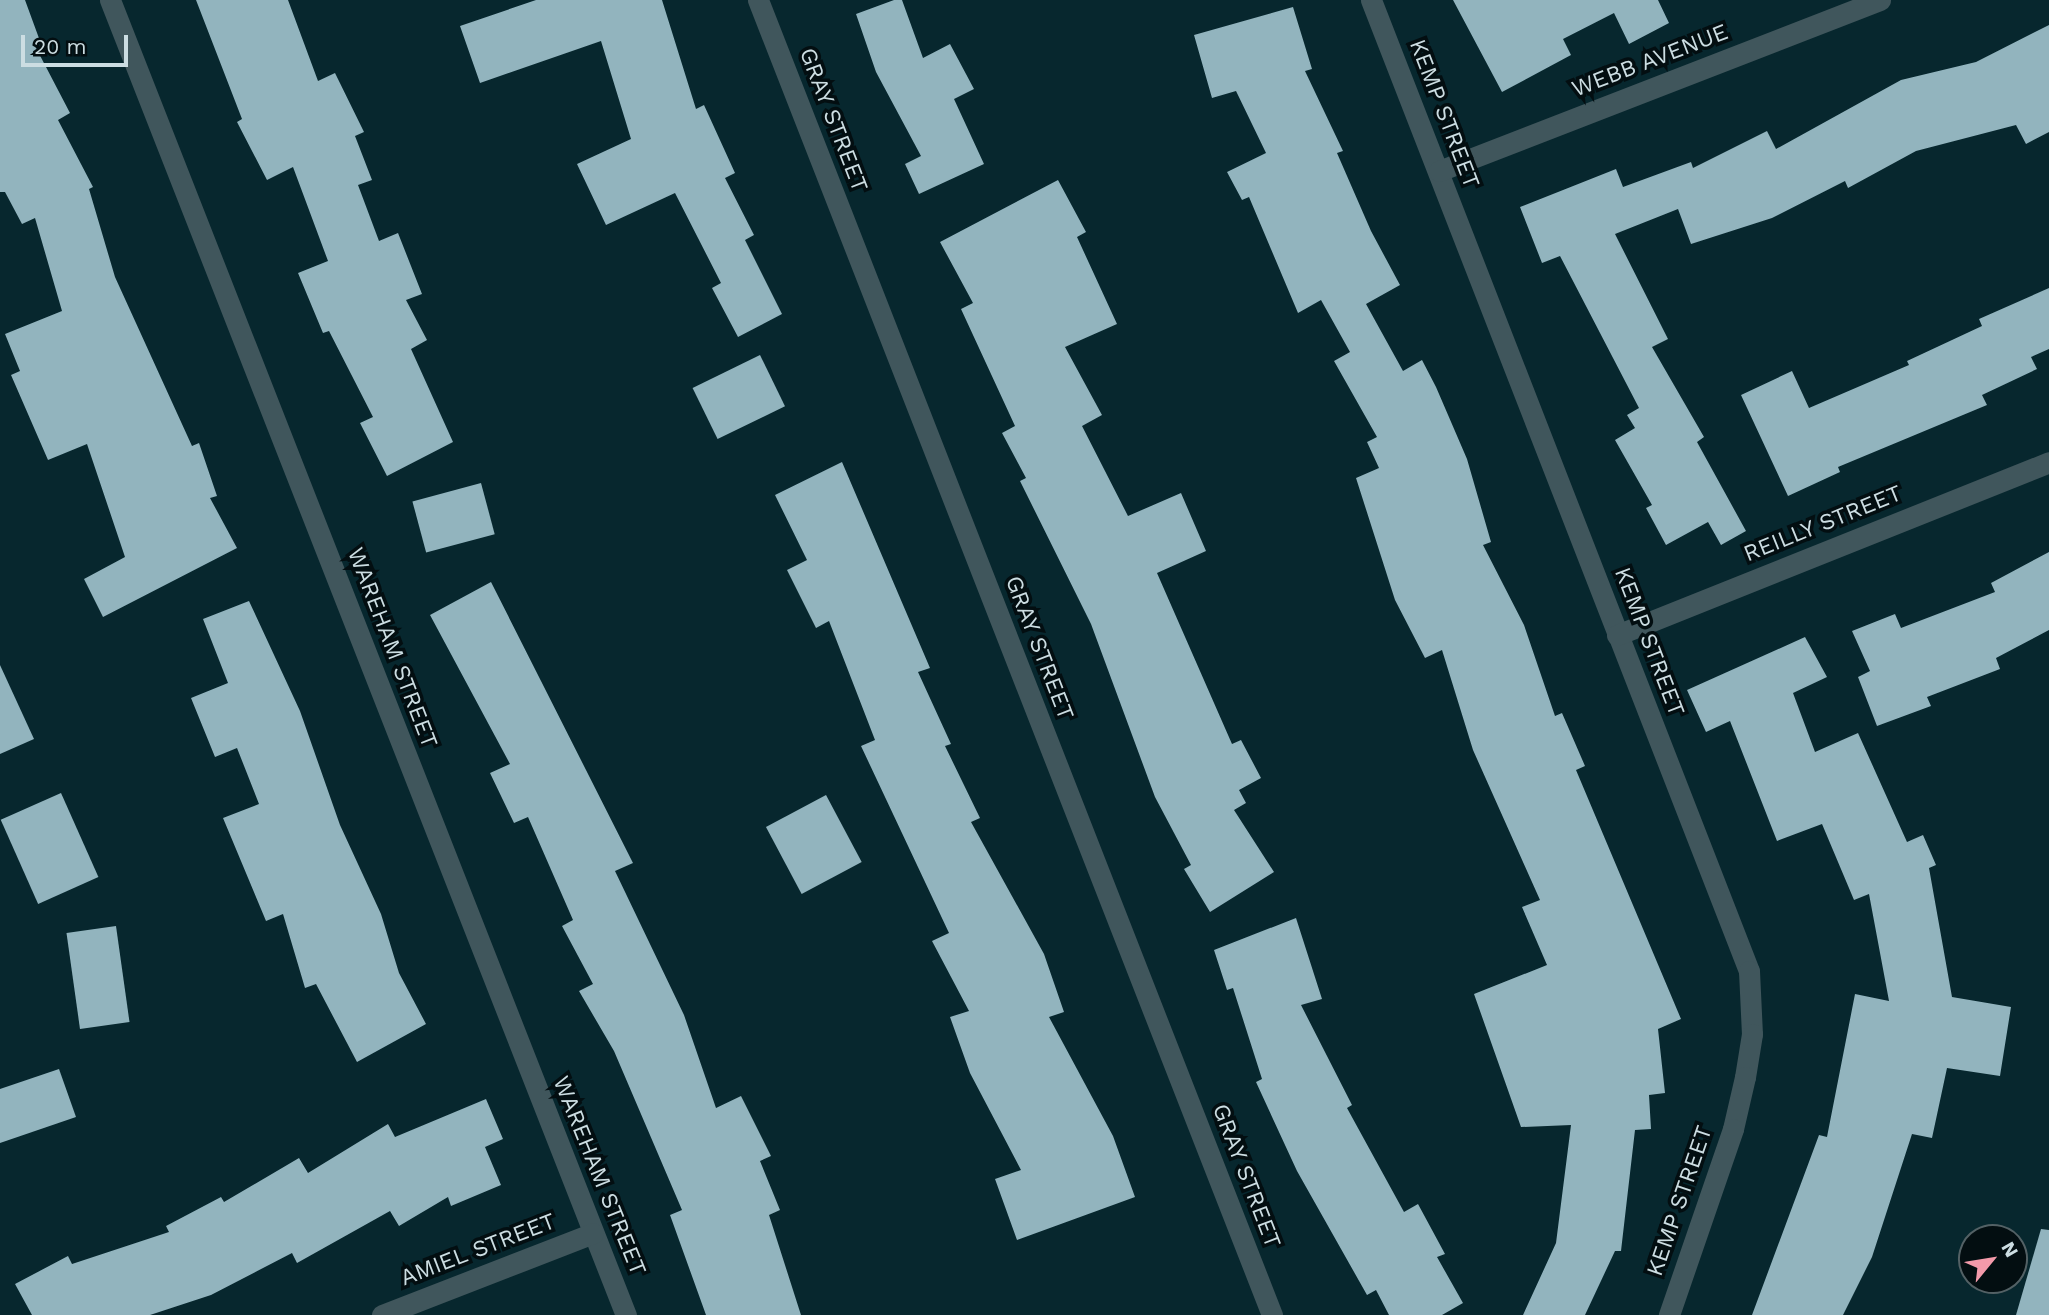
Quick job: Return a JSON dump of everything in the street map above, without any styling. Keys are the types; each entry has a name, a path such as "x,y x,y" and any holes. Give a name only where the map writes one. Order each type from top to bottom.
{"street":[{"name":"WAREHAM STREET","path":"110,0 626,1315"},
{"name":"GRAY STREET","path":"758,0 1272,1315"},
{"name":"KEMP STREET","path":"1371,0 1749,971 1752,1034 1742,1090 1669,1315"},
{"name":"WEBB AVENUE","path":"1439,172 1880,0"},
{"name":"REILLY STREET","path":"1617,635 2049,462"},
{"name":"AMIEL STREET","path":"382,1315 593,1234"}],"building":[{"path":"0,0 25,0 40,41 34,44 70,113 58,120 93,187 89,189 115,277 192,446 199,443 217,496 210,498 237,548 103,617 84,579 125,557 87,444 48,460 11,375 20,371 5,334 62,311 35,218 22,224 5,192 0,192"},
{"path":"196,0 288,0 318,81 335,73 364,132 355,136 372,180 358,185 379,241 398,233 422,294 406,300 427,340 411,349 453,442 387,476 360,423 373,417 329,331 323,333 298,273 328,261 293,167 267,180 237,122 242,119"},
{"path":"536,0 662,0 696,109 704,105 735,173 725,178 754,235 745,240 782,314 738,337 712,288 721,283 675,193 606,225 577,164 631,139 601,41 480,83 460,26"},
{"path":"894,0 902,0 923,58 950,44 974,89 954,99 984,164 919,194 905,164 921,156 876,72 856,14"},
{"path":"1453,0 1658,0 1669,23 1629,44 1614,13 1563,39 1571,55 1502,92"},
{"path":"1293,7 1312,69 1305,71 1343,151 1337,153 1371,231 1400,285 1366,304 1403,371 1422,360 1436,387 1467,459 1491,542 1483,545 1524,625 1555,716 1562,713 1585,766 1576,770 1681,1019 1658,1029 1665,1093 1649,1095 1651,1129 1635,1130 1621,1251 1615,1251 1585,1315 1523,1315 1556,1243 1571,1125 1521,1127 1474,994 1547,965 1522,907 1540,900 1473,750 1442,650 1425,658 1395,600 1356,478 1379,468 1367,442 1377,437 1334,361 1350,352 1321,300 1298,313 1249,197 1242,200 1227,172 1266,153 1236,91 1212,98 1194,35"},
{"path":"2049,25 2049,132 2026,144 2016,125 1916,151 1848,188 1845,181 1772,218 1691,244 1678,209 1615,234 1668,339 1652,347 1704,437 1697,442 1746,531 1721,545 1708,522 1666,545 1646,508 1652,505 1615,440 1635,428 1627,415 1639,408 1560,256 1542,263 1520,207 1616,169 1623,187 1691,162 1693,168 1767,131 1776,149 1901,80 1976,62"},
{"path":"1058,180 1086,232 1077,237 1117,324 1065,347 1102,415 1082,426 1128,516 1181,493 1206,551 1157,573 1232,744 1241,740 1261,778 1239,790 1246,803 1234,810 1274,872 1210,912 1184,869 1191,865 1155,797 1091,624 1020,481 1026,478 1002,433 1015,426 961,309 973,303 940,242"},
{"path":"2049,288 2049,349 2031,357 2037,369 1982,395 1987,405 1838,467 1840,472 1788,496 1741,395 1792,371 1809,408 1909,365 1907,361 1982,326 1979,319"},
{"path":"760,355 785,406 718,439 693,388"},
{"path":"842,462 930,668 918,672 951,744 945,746 980,818 971,822 1044,954 1064,1012 1049,1017 1113,1136 1135,1197 1017,1240 995,1179 1021,1170 970,1073 950,1017 969,1011 932,941 949,933 861,746 875,740 829,621 816,628 787,570 807,560 775,495"},
{"path":"481,483 495,534 426,553 412,501"},
{"path":"2049,552 2049,630 1996,658 2000,669 1927,697 1931,706 1877,726 1858,677 1870,671 1852,631 1895,614 1901,628 1995,592 1991,583"},
{"path":"491,582 633,863 615,871 684,1015 716,1108 741,1096 771,1156 760,1161 780,1210 769,1215 801,1315 706,1315 670,1215 682,1210 614,1051 579,991 593,984 562,926 573,920 528,817 514,823 490,773 510,764 430,615"},
{"path":"249,601 300,711 340,825 381,914 399,973 426,1024 357,1062 316,984 305,988 283,914 266,921 223,818 259,804 237,748 215,757 191,698 228,683 203,619"},
{"path":"1805,637 1827,677 1793,693 1815,752 1858,733 1907,842 1923,835 1936,865 1929,868 1952,997 2011,1007 2000,1076 1947,1068 1932,1138 1912,1134 1872,1257 1843,1315 1752,1315 1819,1135 1827,1137 1855,994 1889,1001 1869,894 1854,900 1822,824 1777,841 1730,721 1706,732 1687,690"},
{"path":"0,665 34,739 0,754"},
{"path":"61,793 98,877 38,904 1,820"},
{"path":"826,795 862,862 802,894 766,827"},
{"path":"1296,918 1322,999 1301,1005 1352,1105 1347,1108 1404,1212 1418,1204 1445,1254 1437,1257 1463,1303 1442,1315 1389,1315 1376,1290 1367,1295 1297,1171 1256,1082 1262,1079 1233,988 1227,990 1214,950"},
{"path":"116,926 129,1022 80,1029 66,933"},
{"path":"59,1069 76,1117 0,1143 0,1089"},
{"path":"486,1099 503,1139 485,1147 501,1185 451,1206 448,1197 399,1226 390,1211 297,1263 292,1253 211,1295 150,1315 32,1315 15,1284 68,1256 72,1264 169,1232 166,1226 221,1197 224,1202 299,1158 308,1173 388,1124 395,1137"},
{"path":"2041,1229 2049,1230 2049,1315 2016,1315 2022,1294 2028,1294 2028,1274"}]}
